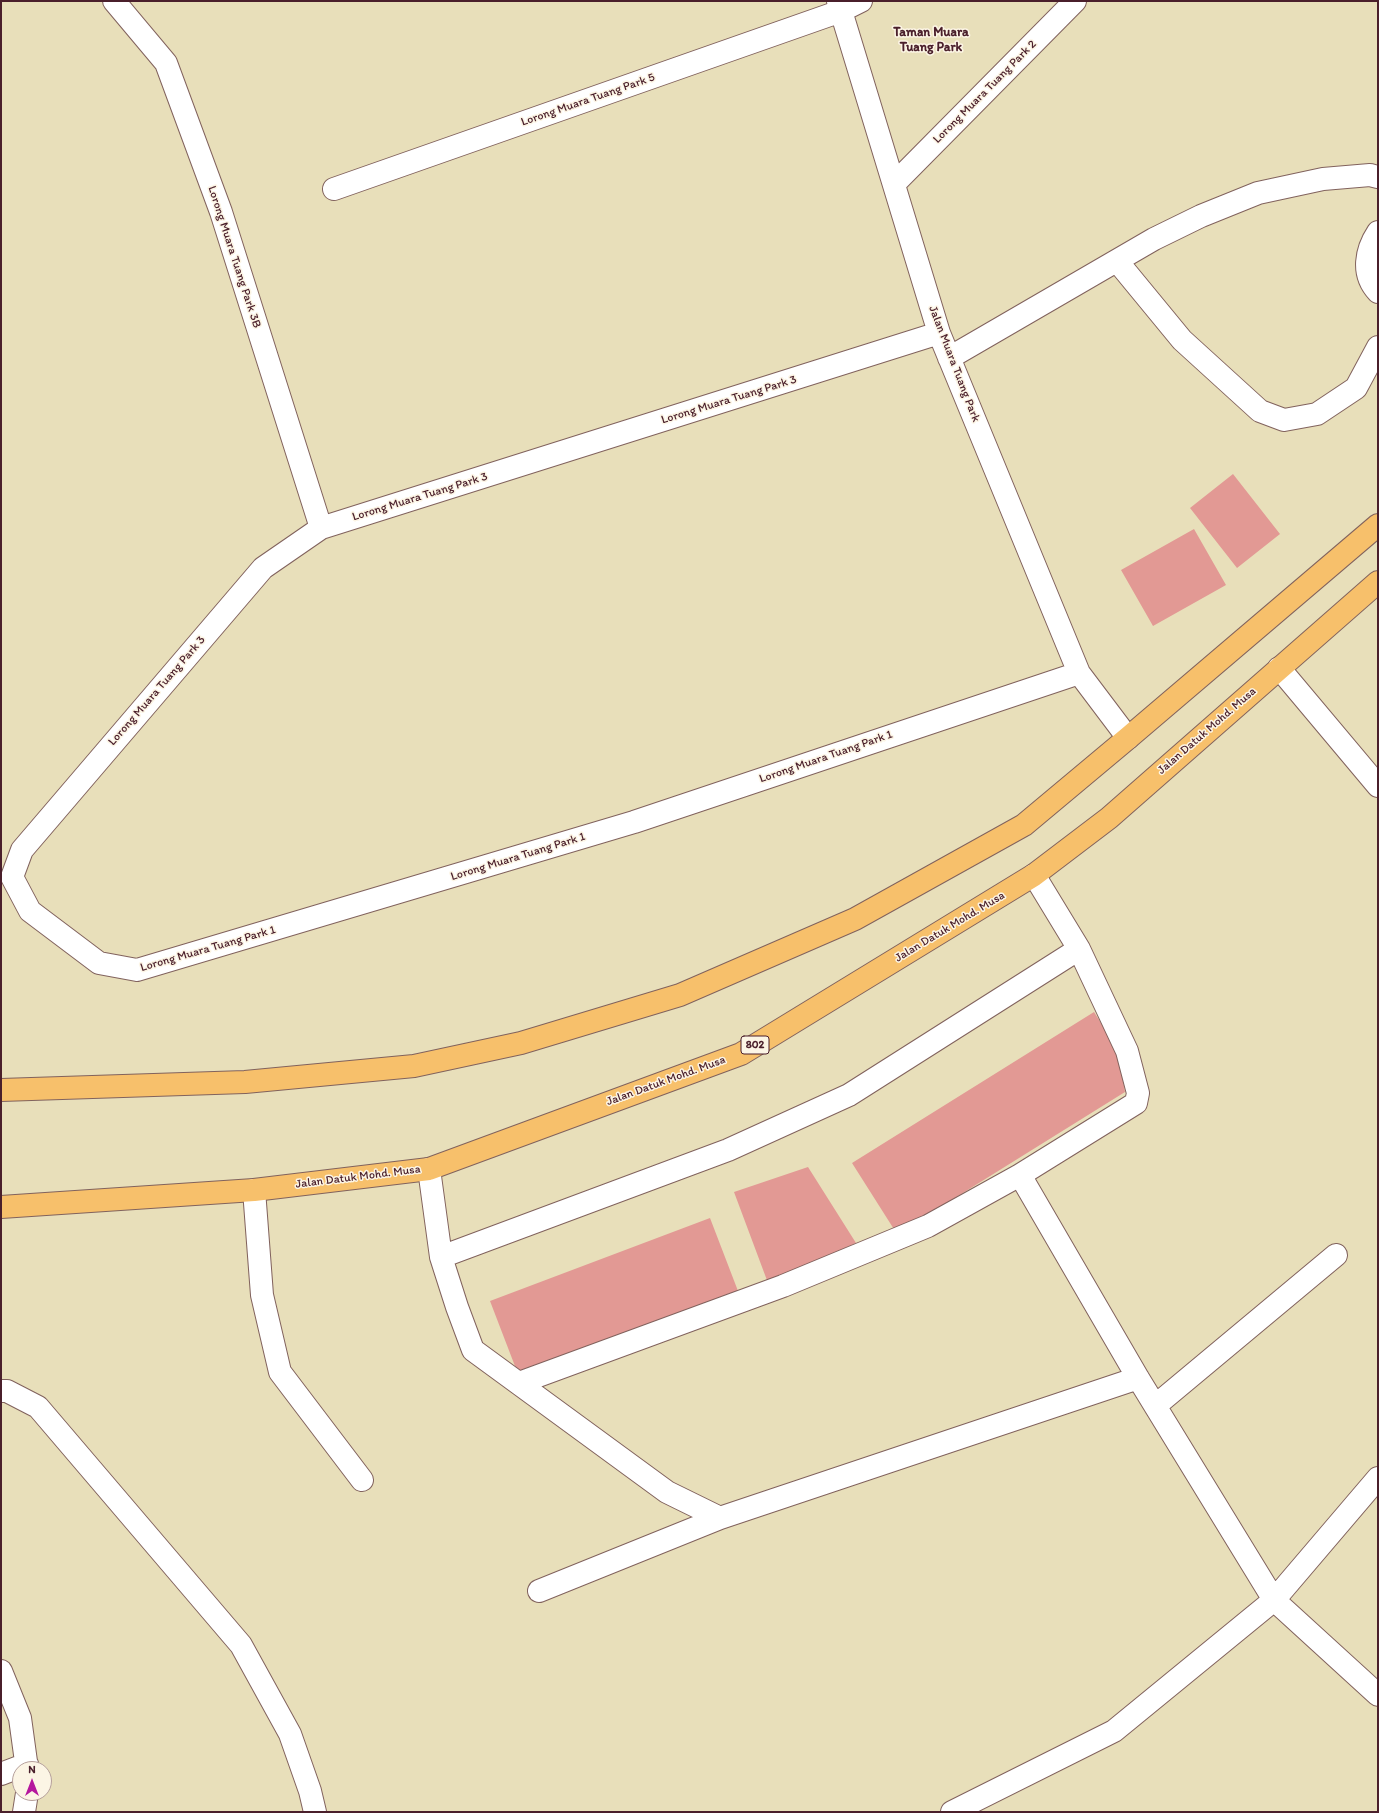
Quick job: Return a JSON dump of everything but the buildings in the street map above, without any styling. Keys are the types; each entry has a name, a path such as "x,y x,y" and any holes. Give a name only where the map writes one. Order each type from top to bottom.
{"highway":[{"path":"1,1090 246,1082 414,1066 521,1043 680,995 855,919 1024,825 1378,524"},
{"name":"Jalan Datuk Mohd. Musa","path":"1,1207 254,1190 429,1168 741,1054 1034,875 1109,818 1378,582"}],"street":[{"name":"Lorong Muara Tuang Park 3B","path":"114,1 166,63 220,212 321,528"},
{"path":"840,6 861,1"},
{"name":"Lorong Muara Tuang Park 2","path":"895,183 1075,1"},
{"name":"Jalan Muara Tuang Park","path":"840,6 940,334 949,358 1079,673 1128,738"},
{"name":"Lorong Muara Tuang Park 5","path":"334,188 840,6"},
{"path":"949,358 1154,239 1187,223 1258,193 1323,179 1370,175 1378,177"},
{"path":"1378,232 1371,243 1367,259 1368,274 1374,288 1378,292"},
{"path":"1117,261 1182,340 1260,411 1284,420 1317,414 1356,388 1378,347"},
{"name":"Lorong Muara Tuang Park 3","path":"22,850 263,568 321,528 940,334"},
{"path":"1280,668 1378,786"},
{"name":"Lorong Muara Tuang Park 1","path":"22,850 12,877 30,911 99,963 137,970 634,822 1079,673"},
{"path":"519,1383 783,1286 928,1226 1020,1175 1136,1103 1138,1093 1127,1051 1079,949 1034,875"},
{"path":"441,1257 728,1150 849,1095 1079,949"},
{"path":"429,1168 441,1257 473,1350 667,1492 720,1518"},
{"path":"1020,1175 1138,1378 1274,1600 1378,1695"},
{"path":"254,1190 262,1295 280,1372 362,1480"},
{"path":"1155,1406 1336,1255"},
{"path":"539,1592 720,1518 1138,1378"},
{"path":"1,1391 7,1391 38,1407 241,1645 290,1734 310,1791 315,1812"},
{"path":"952,1812 1114,1731 1274,1600 1378,1478"},
{"path":"1,1671 20,1718 26,1761"},
{"path":"1,1774 12,1771"},
{"path":"24,1812 26,1801"}],"district":[{"name":"Taman Muara Tuang Park","path":"931,40"}]}
